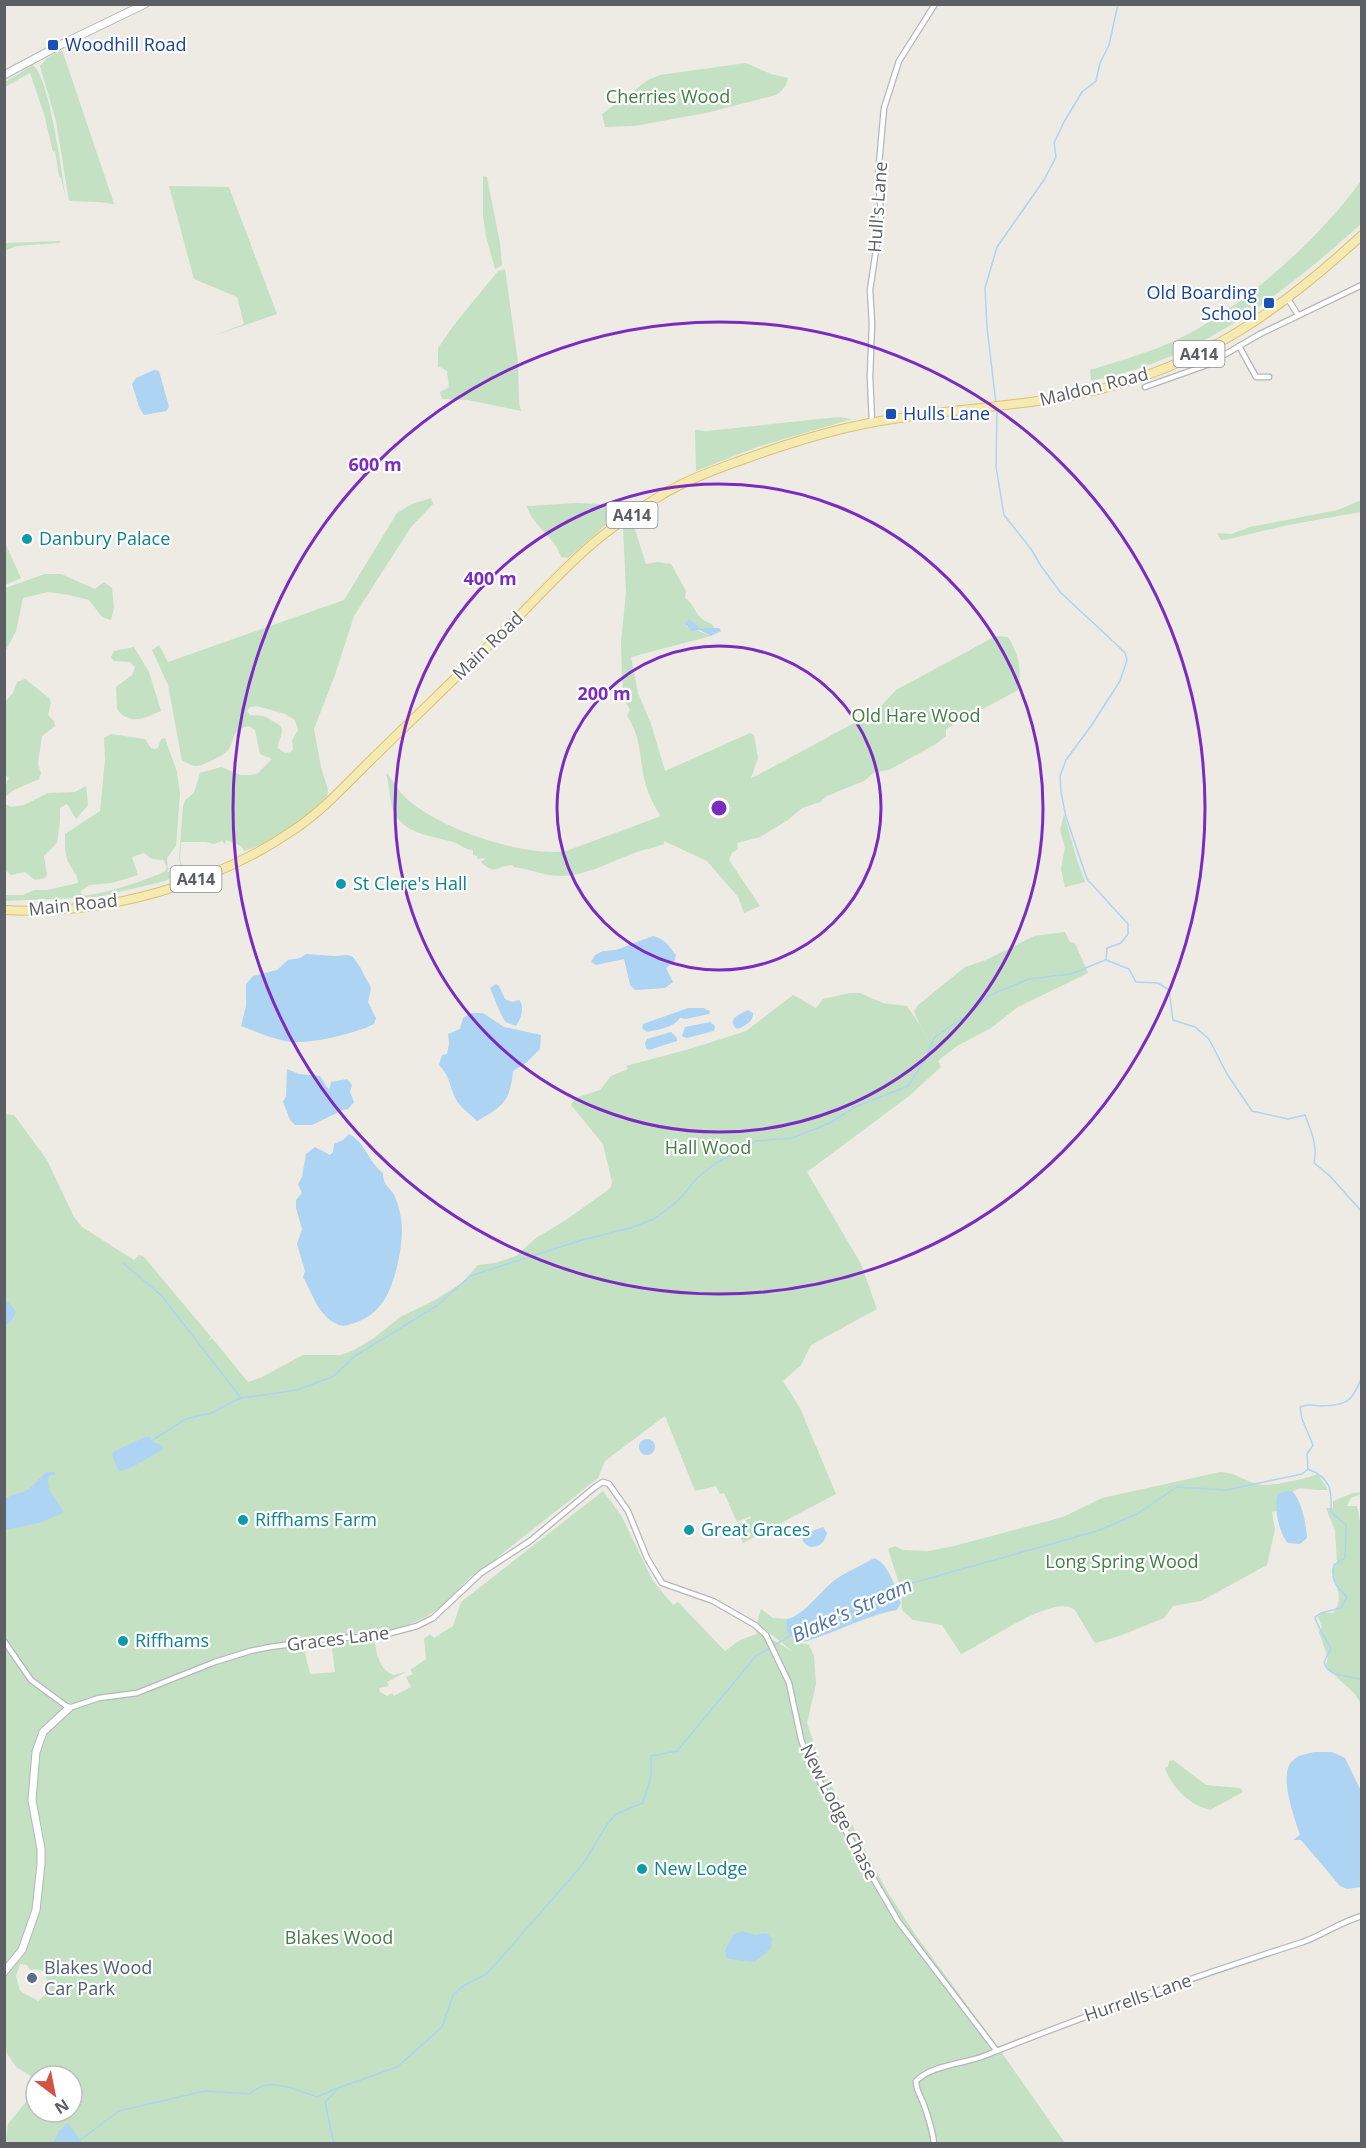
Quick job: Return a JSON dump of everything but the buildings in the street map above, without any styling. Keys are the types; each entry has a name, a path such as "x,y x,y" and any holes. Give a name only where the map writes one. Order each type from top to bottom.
{"main road":[{"name":"Maldon Road","path":"989,407 1095,390 1154,372 1214,347 1288,299 1318,276 1362,236"},
{"name":"Main Road","path":"4,910 62,910 156,893 206,875 262,849 296,829 318,812 591,545 663,494 710,472 813,437 872,422 989,407"}],"street":[{"path":"4,75 145,4"},
{"name":"Hull's Lane","path":"872,422 870,290 881,216 879,175 884,108 899,61 935,4"},
{"name":"Maldon Road","path":"1145,387 1190,373 1298,315 1362,285"},
{"path":"1288,299 1298,315"},
{"path":"1239,346 1256,377 1269,377"},
{"name":"Graces Lane","path":"69,1708 99,1698 137,1693 215,1662 250,1651 338,1638 376,1637 417,1626 433,1618 481,1573 530,1541 595,1486 603,1482"},
{"name":"New Lodge Chase","path":"603,1482 609,1484 628,1511 647,1558 662,1583 713,1601 755,1625 766,1635 789,1683 801,1739 840,1821 898,1921 996,2050"},
{"path":"4,1641 31,1680 69,1708 43,1732 36,1752 32,1800 41,1849 36,1910 22,1950 4,1972"},
{"name":"Hurrells Lane","path":"934,2144 933,2133 923,2101 917,2091 916,2081 932,2072 1251,1958 1307,1941 1338,1924 1362,1916"}],"green space":[{"path":"62,50 114,204 69,201 56,121 40,66 47,58"},
{"name":"Cherries Wood","path":"746,63 771,74 788,78 785,86 776,95 706,113 634,126 605,127 602,114 648,80 660,75"},
{"path":"33,65 45,88 50,107 66,200 55,151 53,152 44,114 30,73 5,87 5,82"},
{"path":"483,176 487,177 500,243 502,265 495,269 483,216"},
{"path":"1361,181 1361,224 1269,300 1203,341 1168,357 1131,371 1091,381 1090,370 1176,340 1206,324 1244,298 1311,239 1337,212"},
{"path":"169,186 229,187 277,314 213,336 244,324 237,297 194,279"},
{"path":"61,241 16,246 5,251 5,243"},
{"path":"505,269 518,362 521,411 468,400 442,399 440,392 449,387 447,371 438,366 438,348 498,271"},
{"path":"839,417 852,419 757,447 696,471 695,430 706,431"},
{"path":"431,498 433,504 411,527 354,616 314,729 328,790 327,796 289,829 244,851 241,846 226,840 225,844 222,841 214,844 181,842 180,859 184,872 198,870 184,876 179,859 183,806 185,800 194,793 200,773 221,767 241,775 257,774 272,759 260,754 255,730 249,726 239,729 227,751 213,760 195,766 182,761 168,685 152,650 159,645 168,662 344,600 397,513 412,504","holes":["257,706 285,714 295,720 298,730 292,741 293,749 285,753 278,748 282,732 281,726 264,716 250,715 247,711 250,707"]},
{"path":"1361,500 1361,512 1288,525 1229,539 1221,540 1217,533 1231,534 1250,527 1338,510"},
{"path":"599,504 617,512 613,519 568,558 561,557 554,543 534,519 527,506"},
{"name":"Old Hare Wood","path":"632,520 646,564 658,562 671,564 686,591 685,598 699,616 712,624 715,629 700,628 689,620 686,626 711,636 631,657 638,693 651,724 665,771 750,733 754,735 758,758 751,778 756,776 867,716 882,705 896,690 996,636 1008,637 1015,650 1020,675 1018,690 946,729 946,736 936,744 889,770 875,772 864,781 802,808 788,820 760,837 737,843 738,849 732,853 729,860 760,906 744,913 738,897 707,861 664,841 664,844 633,853 588,871 557,876 512,865 490,869 481,862 486,858 478,859 473,855 473,850 421,834 405,826 394,812 386,774 401,793 433,817 478,837 526,850 566,851 659,817 646,785 636,734 627,716 630,710 624,698 622,678 621,642 626,592 623,526"},
{"path":"5,543 21,578 4,585"},
{"path":"45,574 61,574 95,589 104,582 112,588 114,608 111,620 102,617 89,600 69,595 48,592 23,598 16,631 5,652 5,588"},
{"path":"134,647 149,672 161,711 145,717 130,719 120,713 117,708 116,687 132,675 135,667 130,662 114,661 111,657 114,651"},
{"path":"25,679 49,698 51,703 48,715 54,721 55,726 42,736 38,764 41,773 39,779 14,790 5,797 5,785 9,778 5,775 5,702 13,693 17,682"},
{"path":"111,734 145,739 151,748 155,749 158,748 161,739 165,738 177,772 180,794 176,846 167,858 168,872 176,870 177,875 165,881 98,897 5,901 5,895 23,895 34,890 47,890 78,883 67,858 65,834 100,811 105,760 104,738","holes":["144,853 152,859 163,860 167,867 165,871 111,890 89,895 83,895 80,892 89,885 112,883 138,875 132,857"]},
{"path":"86,786 88,805 76,819 67,804 60,808 57,843 44,856 47,874 45,878 35,880 25,872 11,875 5,870 5,804 11,807 24,805 48,793 75,792"},
{"path":"1064,814 1085,882 1065,887 1061,869 1065,848 1060,830"},
{"path":"1065,932 1070,942 1075,943 1088,973 1018,1007 991,1028 957,1046 938,1061 941,1067 909,1096 807,1172 861,1264 877,1309 811,1345 801,1365 783,1381 800,1408 836,1494 743,1543 735,1525 751,1516 737,1522 724,1493 720,1494 716,1486 695,1491 665,1416 605,1461 598,1478 492,1563 469,1578 447,1602 428,1615 412,1623 381,1632 313,1636 304,1648 310,1674 335,1672 331,1642 374,1639 379,1660 384,1668 393,1675 406,1672 387,1682 389,1686 379,1688 380,1692 387,1696 392,1693 394,1696 411,1687 406,1677 413,1674 410,1670 426,1659 424,1638 430,1635 429,1633 434,1638 453,1626 461,1602 603,1491 621,1515 653,1581 673,1605 678,1602 725,1651 740,1640 757,1634 755,1629 793,1652 757,1623 761,1609 773,1618 787,1619 789,1635 798,1642 809,1645 814,1656 816,1684 807,1723 822,1767 885,1888 917,1937 1065,2143 5,2144 8,2124 24,2104 24,2124 84,2124 84,2064 24,2064 24,2072 16,2067 4,2049 5,1114 14,1115 47,1160 74,1217 82,1227 134,1260 139,1255 144,1257 211,1337 207,1342 212,1338 248,1382 303,1355 341,1355 354,1350 374,1338 400,1317 435,1300 462,1283 478,1265 495,1263 516,1256 536,1238 566,1220 611,1187 612,1182 603,1144 571,1105 575,1098 600,1090 611,1076 628,1069 626,1066 746,1031 793,995 816,1008 823,999 850,993 860,993 883,1003 907,1006 921,1027 914,1012 918,1005 965,967 986,960 1034,936","holes":["20,1964 27,1965 30,1970 43,1971 49,1984 49,1992 38,2001 20,1991 16,1976"]},
{"name":"Long Spring Wood","path":"1220,1472 1262,1485 1307,1478 1318,1474 1328,1490 1299,1489 1290,1494 1277,1511 1272,1512 1275,1529 1267,1565 1201,1601 1173,1606 1164,1618 1096,1643 1075,1610 1065,1606 1052,1608 1036,1613 961,1654 942,1625 913,1620 902,1610 901,1590 888,1549 895,1546 903,1550 929,1551 954,1546 1063,1517 1102,1498"},
{"path":"1361,1492 1351,1498 1347,1506 1357,1506 1361,1527 1361,1704 1355,1694 1329,1670 1326,1664 1328,1658 1319,1632 1322,1627 1318,1617 1321,1613 1333,1613 1339,1601 1332,1569 1337,1563 1335,1531 1326,1508 1333,1508 1333,1501"},
{"path":"1173,1760 1206,1785 1240,1788 1243,1792 1210,1810 1203,1808 1183,1795 1172,1782 1165,1768 1168,1767 1169,1761"}],"water":[{"path":"154,370 159,371 169,407 166,411 144,415 132,384 136,378"},
{"path":"689,619 700,628 719,628 721,631 711,636 700,630 691,631 685,623"},
{"path":"653,936 664,941 676,955 674,962 666,968 673,982 665,988 635,990 630,985 624,959 596,965 591,962 595,955 603,951 616,950"},
{"path":"306,954 353,957 371,988 368,1002 376,1018 374,1024 334,1037 300,1042 279,1040 241,1026 246,1006 246,984 253,976 277,970 288,960 300,958"},
{"path":"496,984 505,999 512,1002 519,1000 521,1003 522,1013 516,1026 506,1022 500,1012 490,988"},
{"path":"688,1008 703,1008 710,1011 709,1014 686,1019 680,1018 674,1024 661,1029 647,1032 642,1028 643,1024"},
{"path":"748,1010 753,1013 752,1019 737,1029 733,1020"},
{"path":"472,1013 483,1013 504,1027 541,1035 540,1049 526,1063 513,1071 510,1090 504,1102 477,1121 459,1104 439,1065 442,1055 447,1054 448,1034 460,1029 463,1018"},
{"path":"710,1022 715,1026 714,1031 687,1038 682,1036 685,1027"},
{"path":"671,1032 677,1041 649,1050 646,1048 647,1039"},
{"path":"287,1069 299,1074 320,1076 329,1090 331,1082 347,1079 352,1085 350,1092 354,1102 348,1109 312,1125 295,1125 290,1120 283,1102 286,1096"},
{"path":"349,1134 359,1142 383,1173 385,1182 398,1205 402,1239 395,1275 387,1296 374,1312 355,1323 343,1326 335,1323 323,1313 303,1277 305,1271 297,1244 302,1229 296,1200 302,1193 298,1184 302,1177 306,1154 315,1147 330,1155 334,1144"},
{"path":"5,1301 16,1312 11,1322 6,1325"},
{"path":"145,1437 150,1437 151,1441 161,1445 162,1450 134,1466 119,1471 112,1455 113,1452"},
{"path":"644,1439 650,1439 655,1447 653,1453 644,1455 639,1450 639,1444"},
{"path":"46,1472 55,1472 55,1475 49,1476 48,1481 50,1491 63,1513 39,1523 5,1530 5,1498 28,1490"},
{"path":"1292,1491 1295,1495 1303,1513 1307,1538 1300,1544 1288,1543 1278,1519 1276,1505 1278,1494"},
{"path":"823,1527 827,1533 821,1544 810,1547 803,1541 802,1535"},
{"path":"874,1558 880,1561 891,1578 901,1603 897,1610 799,1643 790,1636 786,1627 787,1619 804,1610 838,1578"},
{"path":"1314,1752 1332,1752 1345,1758 1361,1791 1361,1887 1347,1889 1340,1886 1301,1840 1293,1840 1300,1835 1287,1787 1288,1768 1297,1757"},
{"path":"743,1931 755,1935 766,1933 772,1938 771,1948 755,1962 726,1957 725,1951 733,1935"},
{"path":"69,2124 82,2143 53,2143 59,2131"}],"waterway":[{"path":"996,404 985,288 997,247 1044,180 1056,157 1054,143 1064,122 1082,92 1096,81 1100,63 1109,45 1118,4"},
{"path":"997,408 996,467 1004,515 1061,593 1125,653 1127,660 1120,681 1066,760 1060,776 1066,817 1087,879 1128,924 1128,934 1121,943 1107,948 1106,960 1129,969 1136,982 1158,983 1169,990 1173,1020 1195,1027 1209,1039 1227,1074 1252,1111 1288,1119 1305,1115 1312,1133 1314,1163 1330,1176 1362,1212"},
{"path":"123,1263 161,1295 241,1398 297,1390 334,1376 355,1356 438,1305 470,1276 654,1219 679,1200 697,1178 716,1163 756,1141 792,1138 830,1123 855,1107 908,1086 924,1061 935,1037 973,1011 988,996 1029,979 1071,974 1105,960"},
{"path":"1362,1376 1355,1392 1347,1401 1329,1406 1300,1407 1302,1419 1313,1445 1307,1454 1308,1469 1326,1481 1331,1497 1331,1512 1346,1525 1345,1558 1334,1565 1333,1575 1337,1586 1347,1597 1341,1608 1321,1613 1315,1617 1331,1649 1324,1662 1326,1667 1334,1673 1362,1680"},
{"path":"151,1441 186,1419 211,1413 240,1398"},
{"name":"Blake's Stream","path":"895,1588 1097,1531 1137,1514 1177,1487 1226,1490 1302,1474 1308,1469"},
{"name":"Blake's Stream","path":"773,1646 790,1636"},
{"name":"Blake's Stream","path":"75,2144 119,2111 205,2091 250,2094 265,2085 291,2088 317,2097 397,2067 442,2027 453,1995 463,1986 485,1975 501,1958 583,1864 616,1814 643,1803 651,1776 651,1756 677,1751 756,1656 769,1649"},
{"name":"Blake's Stream","path":"334,2144 325,2102 337,2090"}],"place":[{"name":"Woodhill Road","path":"53,45"},
{"name":"Old Boarding School","path":"1269,303"},
{"name":"Hulls Lane","path":"891,414"},
{"name":"Danbury Palace","path":"27,539"},
{"name":"St Clere's Hall","path":"341,884"},
{"name":"Riffhams Farm","path":"243,1520"},
{"name":"Great Graces","path":"689,1530"},
{"name":"Riffhams","path":"123,1641"},
{"name":"New Lodge","path":"642,1869"},
{"name":"Blakes Wood Car Park","path":"32,1978"}],"park label":[{"name":"Hall Wood","path":"708,1148"},
{"name":"Blakes Wood","path":"339,1938"}]}
